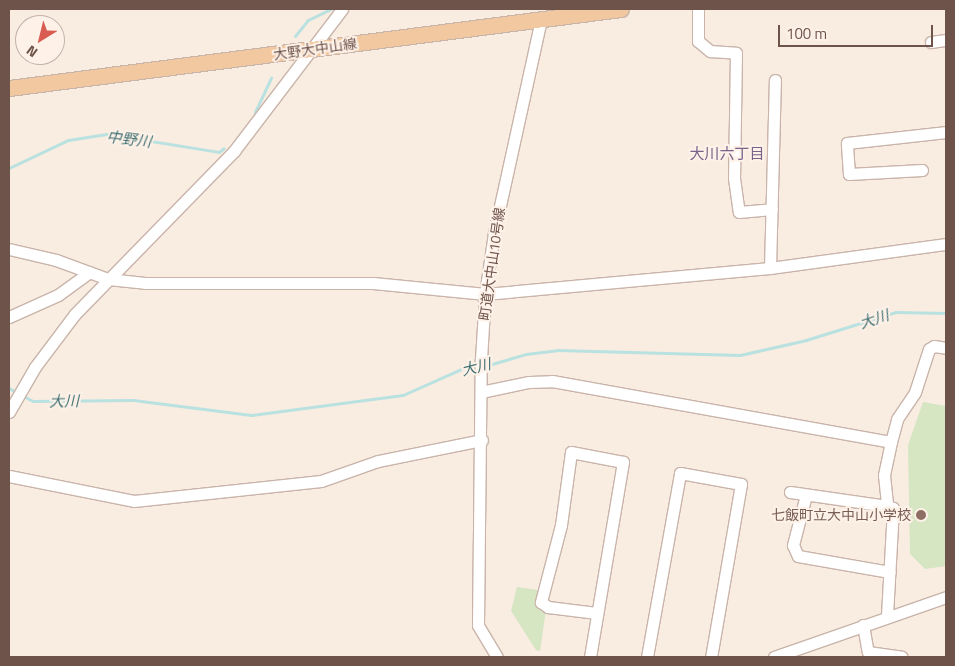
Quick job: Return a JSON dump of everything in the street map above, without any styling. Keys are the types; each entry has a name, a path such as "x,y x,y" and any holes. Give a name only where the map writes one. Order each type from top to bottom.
{"main road":[{"name":"大野大中山線","path":"9,88 622,9"}],"street":[{"path":"11,408 51,344 108,280 234,151 342,9"},
{"path":"698,9 698,41 710,50 736,53 734,178 739,212 772,209"},
{"name":"町道大中山10号線","path":"497,657 478,625 482,440 481,359 485,294 494,233 541,19"},
{"path":"931,42 946,40"},
{"path":"770,268 775,80"},
{"path":"922,170 849,174 848,143 946,132"},
{"path":"9,249 34,253 108,280 145,283 373,283 485,294 770,268 946,244"},
{"path":"9,317 58,295 90,272"},
{"path":"887,506 884,475 898,419 914,392 929,349 934,346 946,348"},
{"path":"481,387 552,381 891,442"},
{"path":"9,476 134,501 320,481 386,459 482,440"},
{"path":"590,657 624,462 571,452 561,525 541,602 548,606 597,613"},
{"path":"647,657 680,473 741,484 711,657"},
{"path":"790,492 892,508 887,617"},
{"path":"806,495 793,546 798,556 890,572"},
{"path":"774,657 946,597"},
{"path":"863,625 868,652 902,657"}],"green space":[{"name":"七飯町立大中山小学校","path":"923,402 946,406 946,566 925,569 910,554 908,445"},
{"path":"517,587 538,590 536,607 546,610 540,651 536,650 511,611"}],"waterway":[{"name":"中野川","path":"295,36 308,20 331,9"},
{"name":"中野川","path":"255,112 271,77"},
{"name":"中野川","path":"9,168 68,140 107,134 219,152 224,148"},
{"name":"大川","path":"23,396 33,401 133,400 251,415 403,395 466,367 485,366 526,354 557,350 740,355 806,340 896,312 946,313"},
{"name":"大川","path":"9,388 17,393"}],"place":[{"name":"七飯町立大中山小学校","path":"921,515"}],"district":[{"name":"大川六丁目","path":"727,154"}]}
